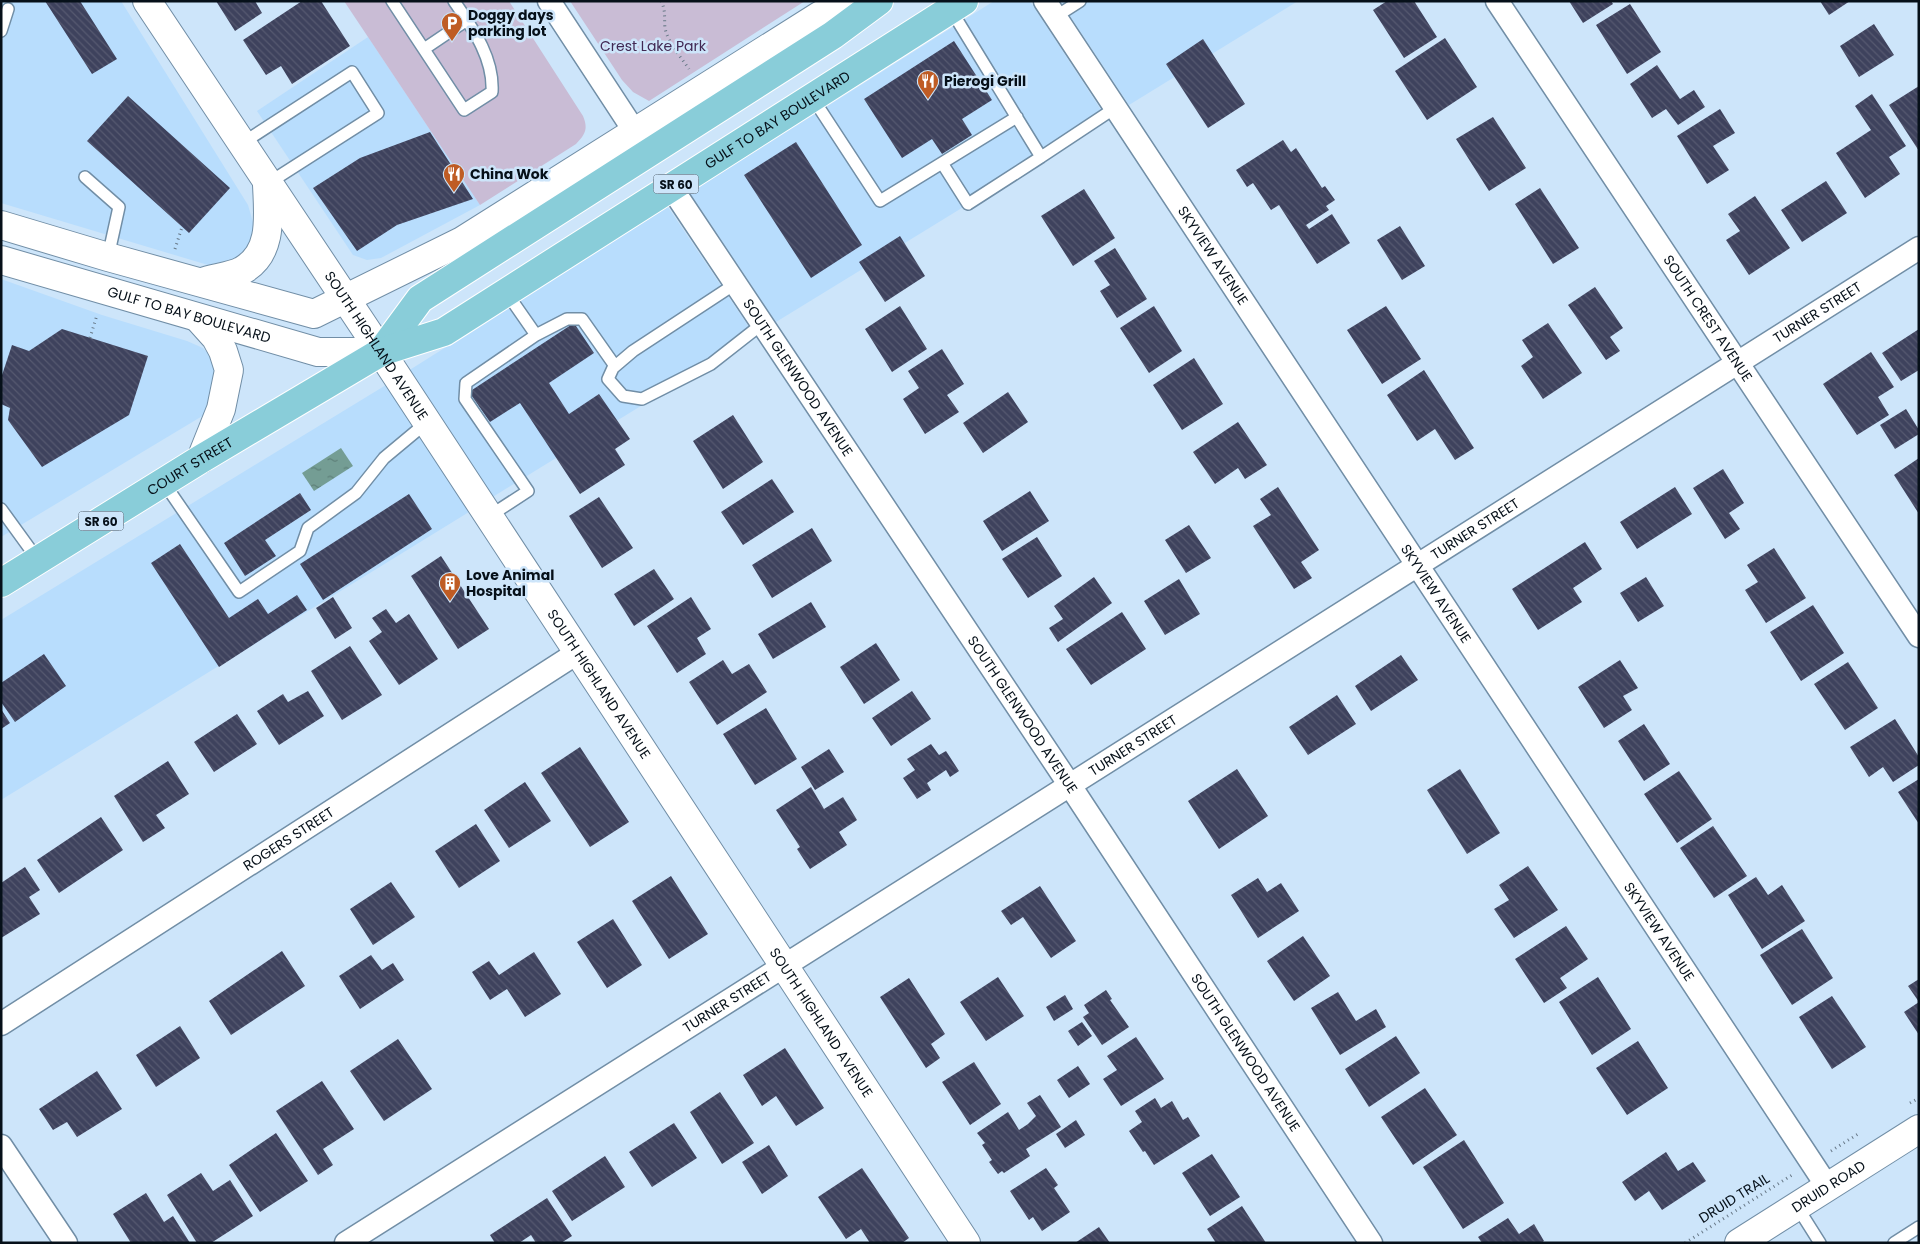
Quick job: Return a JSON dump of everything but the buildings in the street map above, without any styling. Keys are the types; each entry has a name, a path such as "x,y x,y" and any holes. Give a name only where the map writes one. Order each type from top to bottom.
{"main road":[{"name":"SR 60","path":"380,352 420,299 833,35 879,1"},
{"name":"GULF TO BAY BOULEVARD","path":"380,352 444,332 958,6"},
{"name":"COURT STREET","path":"1,583 201,459 380,352"}],"street":[{"name":"SOUTH HIGHLAND AVENUE","path":"147,1 966,1243"},
{"path":"549,1 634,132"},
{"path":"1,225 108,257 314,314 462,241 819,16 846,1"},
{"name":"SOUTH CREST AVENUE","path":"1497,1 1919,636"},
{"name":"SKYVIEW AVENUE","path":"1050,9 1827,1186"},
{"path":"202,282 243,270 258,256 268,233 267,184"},
{"name":"SOUTH GLENWOOD AVENUE","path":"671,187 1069,784 1371,1243"},
{"name":"TURNER STREET","path":"346,1243 1919,248"},
{"name":"GULF TO BAY BOULEVARD","path":"1,260 318,352 380,352"},
{"path":"198,318 216,338 223,351 229,370 220,409 201,459"},
{"name":"ROGERS STREET","path":"1,1024 577,653"},
{"name":"DRUID ROAD","path":"1739,1243 1919,1128"},
{"path":"1,1146 66,1243"}],"lane":[{"path":"392,1 464,110 492,92 493,77 481,41 454,1"},
{"path":"1050,9 1080,1"},
{"path":"958,6 1017,117 1041,157"},
{"path":"1,31 8,9"},
{"path":"424,49 466,20"},
{"path":"241,144 352,72 378,113 267,184"},
{"path":"812,97 880,201 1017,117"},
{"path":"942,163 968,204 1115,108"},
{"path":"85,177 119,207 108,257"},
{"path":"735,284 633,351 615,366 608,379 623,396 642,399 711,364 762,324"},
{"path":"506,292 536,335"},
{"path":"488,517 528,491 465,399 466,384 536,335 567,319 582,319 615,366"},
{"path":"164,482 239,592 300,551 308,528 356,493 384,458 426,423"},
{"path":"1,509 38,560"},
{"path":"1796,1205 1820,1243"},
{"path":"1894,1243 1919,1227"}],"path":[{"path":"661,1 665,13 665,27 670,41 694,76"},
{"path":"175,249 182,227"},
{"path":"90,338 97,314"},
{"name":"DRUID TRAIL","path":"1685,1243 1795,1173"}],"shaded area":[{"path":"1,1 121,1 248,205 255,229 248,246 236,258 208,265 1,203"},
{"path":"994,1 1030,1 1107,119 776,322 690,193"},
{"path":"1060,1 1298,1 1129,105"},
{"path":"368,37 480,205 381,258 367,260 353,255 257,111"},
{"path":"668,207 755,336 491,498 408,371"},
{"path":"1,279 102,315 187,341 203,348 211,357 216,370 204,415 1,537"},
{"path":"386,385 469,512 1,800 1,620"}],"green space":[{"path":"344,1 509,1 583,116 586,127 584,134 576,144 480,205"},
{"name":"Crest Lake Park","path":"570,1 805,1 649,101 633,92 622,80"}],"water":[{"path":"341,448 353,466 314,491 302,473"}],"place":[{"name":"Doggy days parking lot","path":"452,42"},
{"name":"Pierogi Grill","path":"928,100"},
{"name":"China Wok","path":"454,193"},
{"name":"Love Animal Hospital","path":"450,602"}]}
